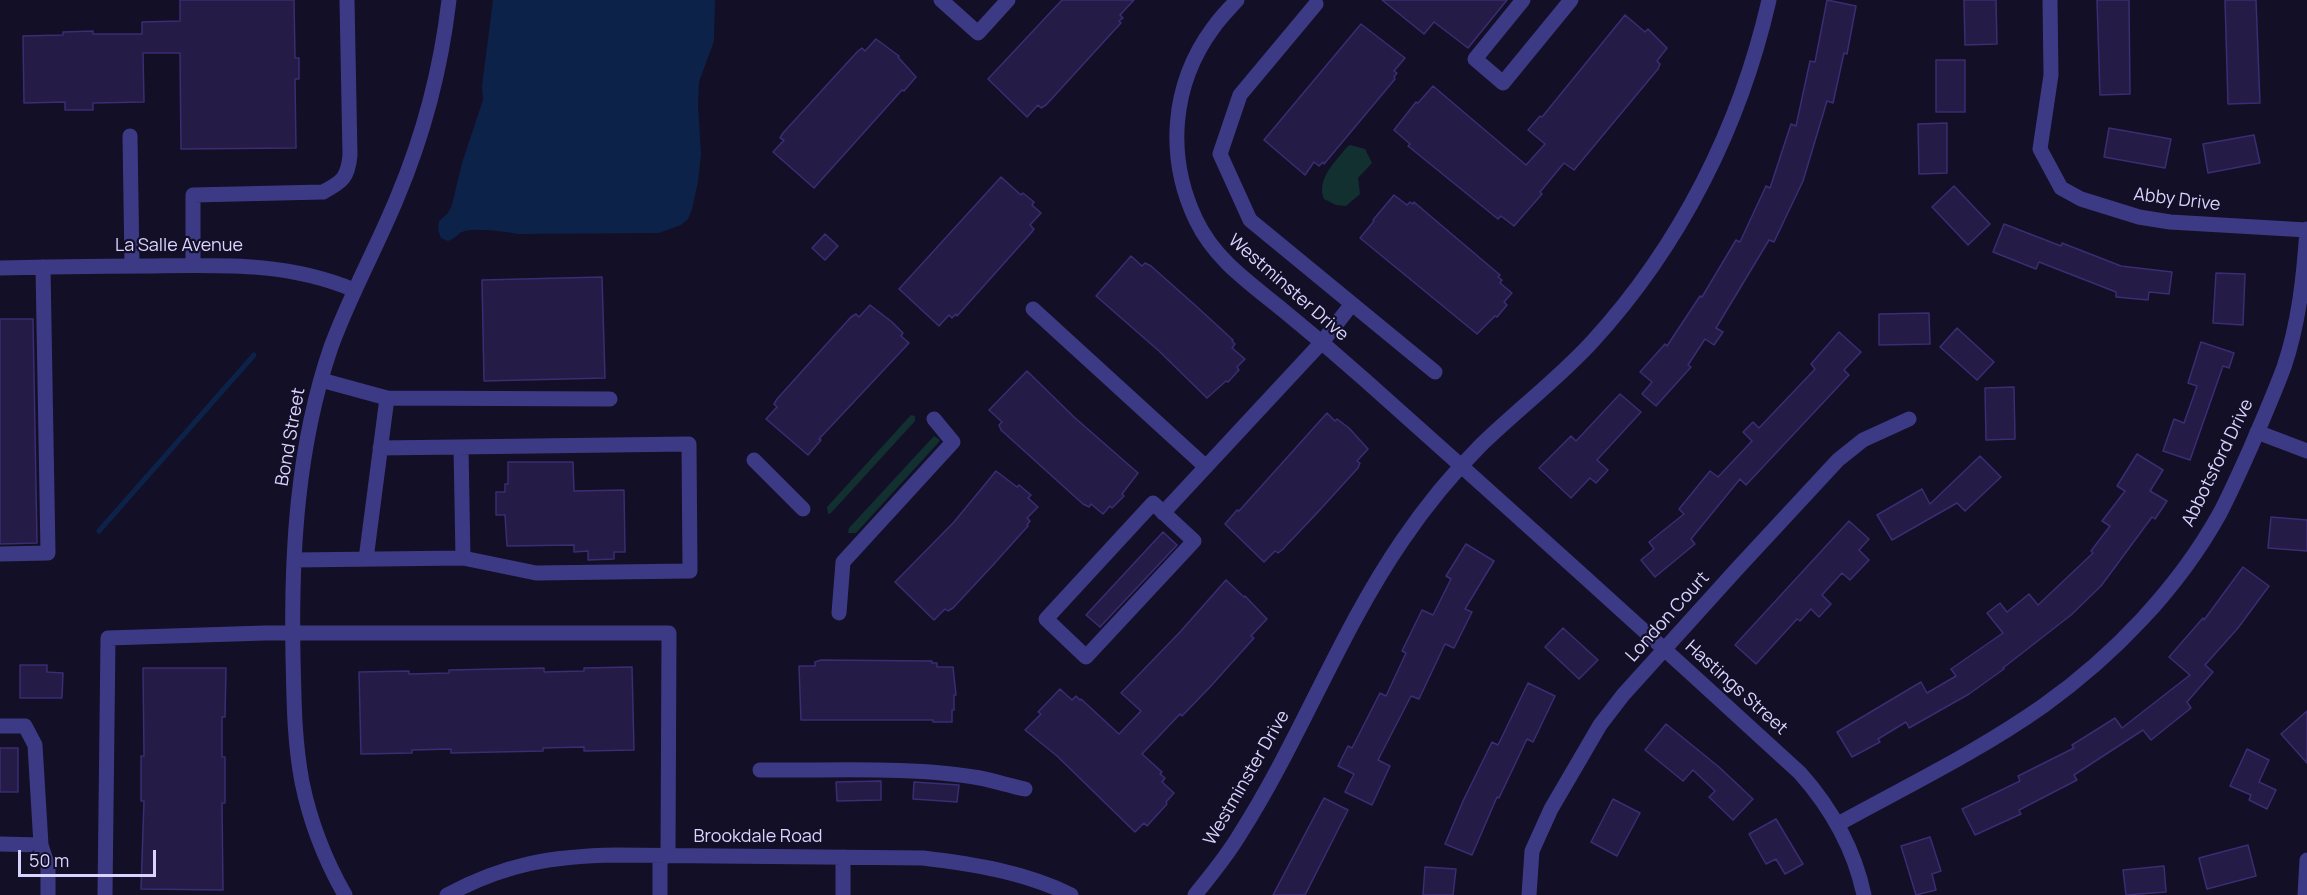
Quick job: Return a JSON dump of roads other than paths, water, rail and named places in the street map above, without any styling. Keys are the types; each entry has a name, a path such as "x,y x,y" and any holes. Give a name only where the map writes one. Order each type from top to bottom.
{"street":[{"path":"193,265 193,195 322,192 341,182 349,168 350,155 347,0"},
{"name":"Bond Street","path":"345,895 318,836 303,784 295,731 292,634 294,560 303,466 321,380 331,349 354,290 397,199 421,135 444,39 449,0"},
{"path":"941,0 978,33 1008,0"},
{"name":"Westminster Drive","path":"1237,0 1212,29 1186,76 1178,110 1176,146 1183,187 1196,220 1212,249 1322,342 1462,466"},
{"path":"1523,0 1475,59 1503,82 1571,0"},
{"name":"Westminster Drive","path":"1195,895 1227,854 1259,804 1370,592 1402,540 1462,466 1592,342 1636,289 1668,244 1697,194 1736,110 1753,61 1769,0"},
{"name":"Abby Drive","path":"2050,0 2051,75 2040,149 2061,188 2081,199 2139,218 2307,230"},
{"path":"1316,1 1240,95 1221,154 1250,220 1435,372"},
{"path":"130,136 132,266"},
{"name":"Abbotsford Drive","path":"1838,824 1990,741 2043,705 2081,676 2116,644 2175,579 2220,513 2284,366 2305,269 2307,230"},
{"name":"La Salle Avenue","path":"0,268 233,264 274,267 330,280 354,290"},
{"path":"0,554 48,553 43,267"},
{"path":"1163,513 1322,342 1352,304"},
{"path":"1033,309 1206,467"},
{"path":"321,380 387,398 610,399"},
{"path":"366,560 387,398"},
{"path":"839,613 843,562 953,442 934,419"},
{"name":"London Court","path":"1529,895 1532,851 1551,808 1600,725 1664,650 1838,460 1863,440 1909,419"},
{"path":"2257,432 2307,451"},
{"path":"294,560 463,558 536,573 690,571 689,444 380,448"},
{"path":"461,447 463,558"},
{"path":"754,460 803,508"},
{"name":"Hastings Street","path":"1462,466 1800,773 1828,807 1838,824 1854,859 1864,895"},
{"path":"1153,503 1163,513 1194,541 1086,657 1046,619 1153,503"},
{"path":"105,895 108,638 292,634 669,633 664,856 660,895"},
{"path":"0,726 25,726 35,745 41,845 48,866 48,895"},
{"path":"760,770 895,771 954,775 980,778 1025,789"},
{"path":"0,844 41,845"},
{"name":"Brookdale Road","path":"447,895 489,875 522,864 550,858 578,856 922,858 966,863 1038,882 1071,895"},
{"path":"843,857 843,895"},
{"path":"2305,895 2307,860"}],"water":[{"path":"493,0 715,0 714,41 699,82 701,154 698,182 688,219 681,225 659,233 518,234 472,230 460,233 448,241 441,238 438,230 439,221 448,213 452,205 462,163 483,100 482,86"}],"waterway":[{"path":"99,531 254,355"}]}
